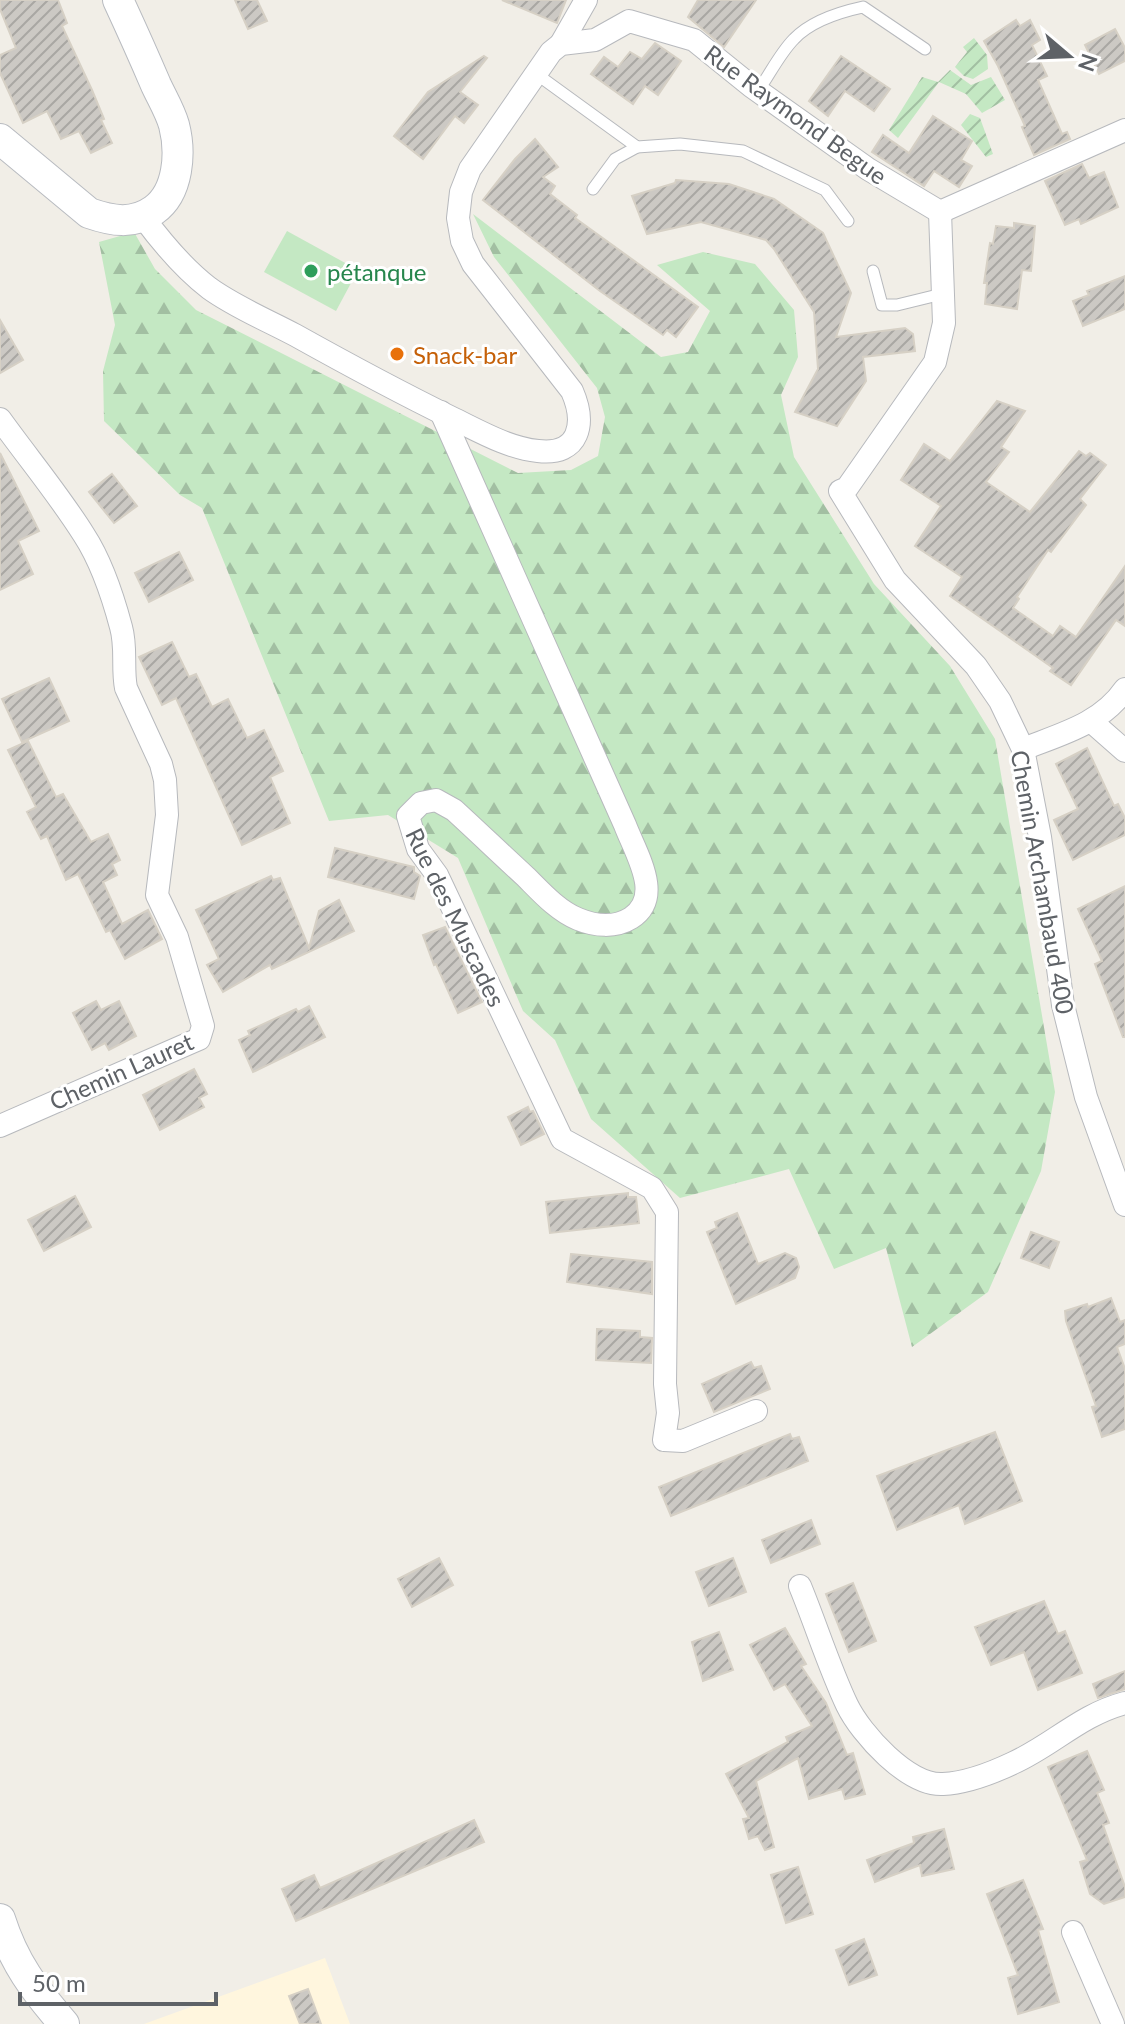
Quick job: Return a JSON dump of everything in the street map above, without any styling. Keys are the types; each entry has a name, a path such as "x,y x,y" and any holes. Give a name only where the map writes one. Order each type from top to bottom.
{"main road":[{"path":"0,139 89,213 124,222 143,217 158,208 170,191 176,170 174,124 118,0"},
{"path":"0,1919 24,1975 64,2024"}],"street":[{"path":"143,217 175,259 211,290 492,437 539,452 562,449 577,436 581,423 579,407 572,391 473,264 459,230 461,192 470,169 535,72 561,44 586,0"},
{"name":"Rue Raymond Begue","path":"561,44 595,40 629,21 694,40 758,91 868,169 940,212"},
{"path":"940,212 1125,130"},
{"name":"Chemin Archambaud 400","path":"940,212 944,323 935,362 847,488 840,491 895,580 976,666 1000,701 1023,749 1040,837 1063,1005 1086,1097 1125,1205"},
{"name":"Rue des Muscades","path":"441,412 625,825 646,881 649,898 642,911 626,921 604,926 576,919 550,900 454,810 436,800 421,803 408,816 418,849 437,875 562,1139 652,1188 667,1212 665,1384 668,1413 664,1440 683,1441 756,1411"},
{"name":"Chemin Lauret","path":"0,419 85,535 120,623 125,650 123,676 126,688 161,764 165,780 167,815 157,895 177,937 203,1026 199,1039 0,1126"},
{"path":"1023,749 1092,722 1125,689"},
{"path":"1092,722 1125,751"},
{"path":"800,1586 848,1708 894,1762 925,1781 941,1784 987,1774 1031,1754 1089,1716 1125,1703"},
{"path":"1073,1932 1113,2024"}],"lane":[{"path":"758,91 795,38 819,22 847,10 863,7 925,49"},
{"path":"535,72 637,147"},
{"path":"593,189 615,159 637,147 680,144 743,151 825,190 848,221"},
{"path":"873,271 882,305 897,305 942,294"}],"shaded area":[{"path":"325,1958 350,2024 144,2024"}],"green space":[{"path":"974,38 987,55 988,69 973,79 964,76 955,67 967,52 963,47"},
{"path":"950,70 971,85 991,77 1005,100 982,113 966,94 939,82 898,138 889,130 922,77 938,82"},
{"path":"970,114 980,118 993,154 986,157 961,125"},
{"path":"473,214 661,357 688,352 710,311 657,265 703,252 755,264 794,310 798,357 781,395 794,457 874,584 950,666 995,739 1055,1092 1041,1171 988,1292 912,1347 886,1248 834,1269 789,1169 680,1198 591,1119 555,1040 523,1011 458,858 388,815 329,821 202,508 180,495 104,421 103,371 115,325 99,242 134,232 155,269 196,310 518,473 571,470 598,456 605,417 597,388 494,257"},
{"name":"pétanque","path":"287,231 358,270 336,311 264,272"}],"building":[{"path":"0,0 58,0 67,23 62,26 92,90 112,143 91,153 79,131 61,139 47,111 23,123 0,73 0,55 16,48 0,9"},
{"path":"235,0 257,0 267,21 248,29"},
{"path":"502,0 566,0 557,23"},
{"path":"698,0 756,0 724,47 688,17"},
{"path":"1016,20 1020,26 1030,20 1040,40 1032,45 1047,76 1038,80 1062,134 1067,132 1070,139 1034,155 1022,127 1025,126 984,41"},
{"path":"1115,29 1125,48 1125,61 1099,74 1085,45"},
{"path":"655,43 681,61 658,95 645,86 633,104 591,74 604,57 618,67 630,52 642,59"},
{"path":"484,56 487,58 460,92 478,105 464,123 455,116 423,159 394,136 428,92"},
{"path":"841,56 890,89 874,111 845,91 828,116 809,101"},
{"path":"933,116 972,141 961,160 972,166 959,187 934,171 924,186 872,152 883,135 909,153"},
{"path":"535,139 558,167 543,177 555,186 550,194 577,215 575,218 698,307 676,337 667,330 663,335 600,291 483,200"},
{"path":"1082,164 1089,178 1104,172 1118,207 1081,224 1079,219 1065,225 1045,181"},
{"path":"676,180 729,184 774,199 823,233 851,293 836,337 905,328 913,334 915,351 863,357 866,381 837,426 795,412 818,369 814,312 766,240 701,222 647,234 632,196 675,183"},
{"path":"1014,223 1035,226 1031,271 1022,270 1017,309 985,304 987,283 984,283 996,226 1014,228"},
{"path":"1125,276 1125,309 1083,326 1073,301 1089,295 1087,291"},
{"path":"0,320 23,360 0,373"},
{"path":"997,401 1025,411 1001,447 1009,452 986,482 1030,512 1079,451 1086,456 1090,453 1106,465 1080,499 1086,505 1051,552 1048,550 1013,608 1053,636 1060,626 1076,637 1125,566 1125,626 1116,620 1071,685 1050,671 1053,668 950,596 962,577 915,546 941,506 901,480 924,444 950,461"},
{"path":"0,453 39,531 18,541 33,574 0,590"},
{"path":"112,474 137,506 114,523 89,492"},
{"path":"179,552 193,580 149,602 135,573"},
{"path":"172,642 189,677 196,674 212,707 228,699 247,738 264,730 283,771 270,777 290,823 242,845 176,698 162,705 139,657"},
{"path":"49,678 69,721 22,742 2,699"},
{"path":"28,741 56,797 63,794 91,842 108,834 120,860 112,864 117,875 103,882 122,924 148,910 162,939 125,959 110,930 106,932 78,874 66,880 47,836 41,839 27,812 36,807 8,750"},
{"path":"1087,748 1114,806 1118,804 1125,818 1125,835 1073,860 1054,820 1078,809 1056,764"},
{"path":"335,848 414,867 414,872 420,876 414,899 328,877"},
{"path":"271,876 273,880 280,878 309,948 319,911 339,900 354,931 272,969 270,965 223,992 207,965 219,959 196,910"},
{"path":"1125,886 1123,1037 1095,964 1102,961 1078,909"},
{"path":"445,927 482,1002 458,1013 423,935"},
{"path":"96,1001 101,1010 119,1001 136,1036 109,1050 105,1043 92,1050 73,1013"},
{"path":"309,1006 325,1037 253,1072 239,1040 250,1035 248,1031"},
{"path":"194,1069 207,1094 199,1098 204,1107 160,1130 143,1095"},
{"path":"528,1107 544,1134 521,1145 508,1117"},
{"path":"628,1193 628,1197 636,1197 639,1223 550,1233 546,1202"},
{"path":"75,1196 91,1227 44,1251 28,1220"},
{"path":"737,1213 758,1264 785,1253 796,1258 799,1267 795,1278 736,1304 707,1232 717,1228 715,1222"},
{"path":"1031,1232 1059,1242 1049,1268 1021,1258"},
{"path":"571,1254 652,1262 652,1294 567,1282"},
{"path":"1111,1298 1120,1322 1125,1320 1125,1344 1117,1347 1125,1369 1125,1429 1102,1437 1092,1407 1096,1406 1065,1311 1087,1304 1088,1307"},
{"path":"597,1329 640,1331 640,1337 652,1338 651,1363 596,1360"},
{"path":"751,1362 754,1368 761,1366 770,1389 714,1412 702,1384"},
{"path":"995,1432 1022,1501 965,1524 959,1505 897,1530 877,1476"},
{"path":"790,1434 792,1439 799,1437 808,1461 671,1516 659,1487"},
{"path":"811,1520 820,1544 771,1563 762,1540"},
{"path":"439,1558 453,1585 412,1607 398,1579"},
{"path":"733,1558 746,1592 709,1606 696,1572"},
{"path":"853,1583 876,1641 849,1652 826,1594"},
{"path":"1044,1601 1058,1634 1065,1631 1082,1673 1038,1690 1024,1652 991,1665 975,1627"},
{"path":"785,1628 806,1664 801,1666 826,1703 847,1755 853,1753 865,1794 845,1799 842,1789 809,1799 798,1758 756,1781 774,1847 765,1850 758,1836 749,1839 743,1819 749,1818 726,1774 788,1742 786,1737 812,1726 785,1684 774,1690 750,1645"},
{"path":"719,1632 733,1670 703,1681 692,1642"},
{"path":"1125,1671 1125,1689 1098,1698 1093,1684"},
{"path":"1087,1751 1104,1790 1097,1793 1109,1823 1103,1825 1125,1887 1125,1897 1104,1904 1090,1894 1080,1862 1087,1860 1048,1767"},
{"path":"474,1820 484,1842 296,1921 282,1889 314,1875 320,1888"},
{"path":"944,1829 954,1869 922,1876 920,1865 875,1882 867,1860 914,1843 913,1837"},
{"path":"798,1867 813,1914 786,1923 771,1875"},
{"path":"1023,1880 1043,1929 1038,1930 1059,2002 1018,2014 1008,1978 1018,1975 987,1894"},
{"path":"864,1939 877,1975 849,1985 836,1950"},
{"path":"308,1989 321,2024 300,2024 289,1996"}],"place":[{"name":"pétanque","path":"311,271"},
{"name":"Snack-bar","path":"397,354"}]}
